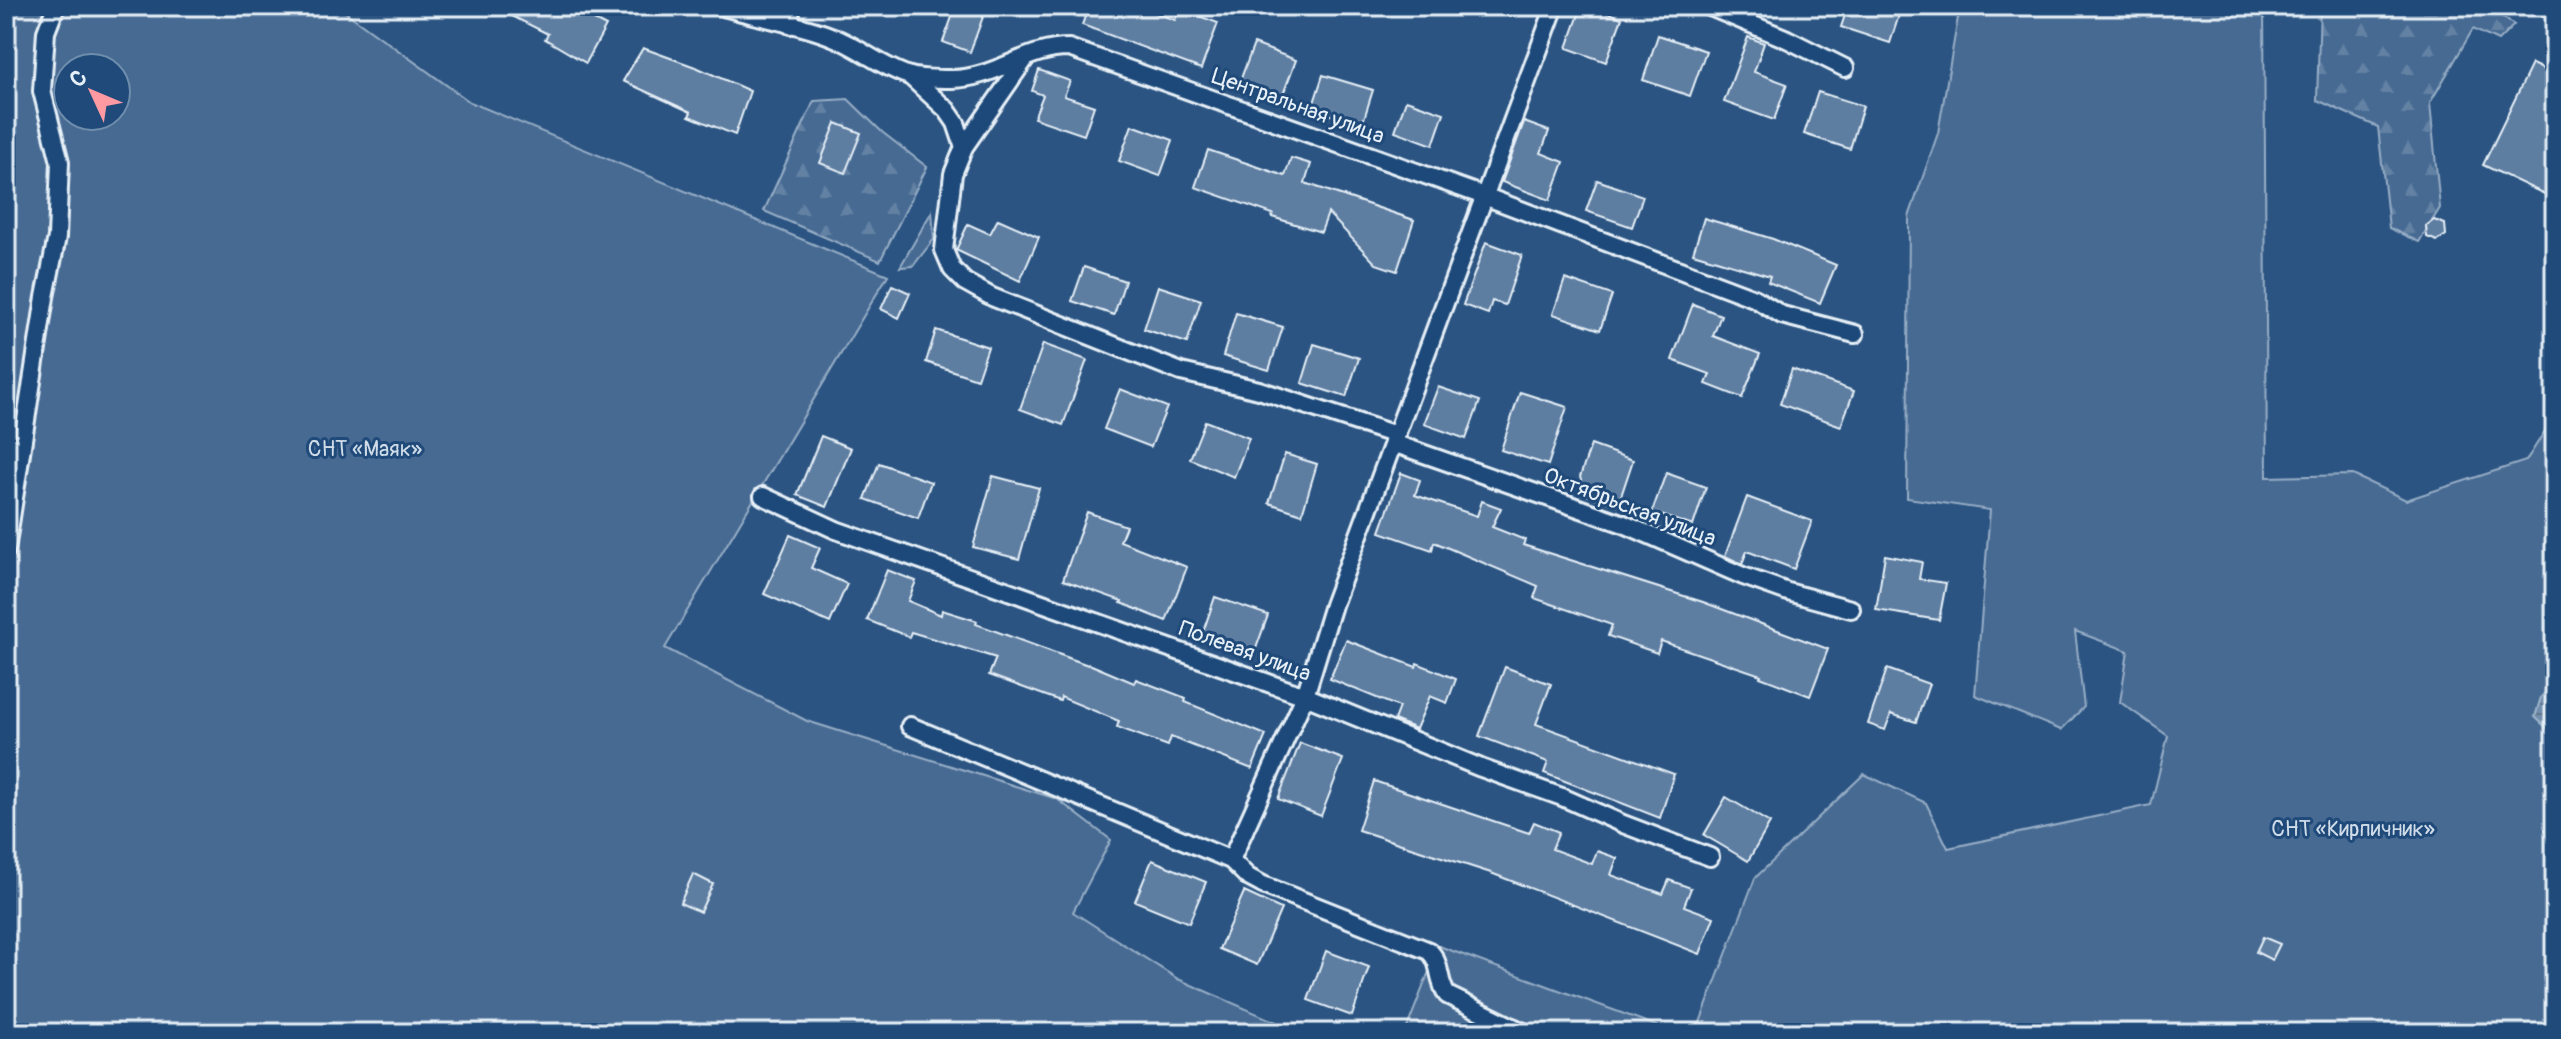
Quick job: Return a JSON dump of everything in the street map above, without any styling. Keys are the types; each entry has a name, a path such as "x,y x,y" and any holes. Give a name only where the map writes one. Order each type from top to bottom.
{"street":[{"path":"6,550 57,237 60,162 42,91 46,32 56,6"},
{"name":"Центральная улица","path":"721,6 833,36 910,76 953,79 981,75 1028,54 1050,48 1069,48 1484,196 1754,298 1782,315 1855,334"},
{"path":"790,25 791,6"},
{"path":"1231,860 1305,696 1333,605 1555,6"},
{"path":"1708,6 1787,39 1845,68"},
{"path":"964,147 1028,54"},
{"path":"910,76 947,110 956,123 964,147"},
{"name":"Октябрьская улица","path":"964,147 953,174 944,250 952,269 965,282 992,297 1181,372 1259,390 1624,524 1743,576 1851,609"},
{"name":"Полевая улица","path":"763,496 836,530 1305,696 1710,857"},
{"path":"910,726 1231,860 1248,877 1263,885 1429,951 1437,958 1441,987 1447,995 1525,1033"}],"green space":[{"name":"СНТ «Маяк»","path":"6,6 337,6 470,102 888,275 665,648 807,721 1057,799 1111,840 1073,912 1178,979 1301,1033 6,1033"},
{"name":"СНТ «Кирпичник»","path":"1960,6 2264,6 2267,477 2353,475 2406,500 2526,461 2555,415 2555,1033 1696,1033 1755,878 1864,774 1926,803 1948,848 2151,805 2168,736 2120,702 2128,651 2075,631 2084,707 2061,730 1975,695 1990,510 1907,498 1909,217 1938,133"},
{"path":"2320,6 2385,6 2388,16 2409,6 2486,6 2514,25 2498,41 2473,29 2430,103 2440,208 2419,242 2389,228 2378,127 2317,100"},
{"path":"848,99 882,132 927,167 880,261 764,211 814,101"},
{"path":"932,211 934,239 913,266 900,267"},
{"path":"1439,946 1676,1033 1405,1033"}],"shaded area":[{"path":"2555,682 2555,736 2535,717 2541,697"}],"building":[{"path":"492,6 567,6 606,26 586,63 545,39 548,34"},
{"path":"956,6 987,6 970,52 943,42"},
{"path":"1089,6 1136,6 1175,20 1180,9 1218,23 1201,69 1082,25"},
{"path":"1582,6 1622,18 1606,62 1567,48"},
{"path":"1848,6 1902,6 1890,43 1841,27"},
{"path":"1658,35 1706,51 1690,96 1643,80"},
{"path":"1748,37 1764,43 1754,72 1787,84 1774,120 1724,102"},
{"path":"1254,44 1296,60 1282,97 1240,81"},
{"path":"643,48 750,91 735,135 689,116 691,112 623,81"},
{"path":"2532,64 2555,75 2555,199 2483,165"},
{"path":"1039,70 1070,81 1064,96 1094,106 1084,135 1034,118 1043,95 1032,91"},
{"path":"1323,75 1373,90 1362,125 1312,109"},
{"path":"1818,92 1863,106 1850,149 1804,134"},
{"path":"1406,100 1444,113 1433,145 1395,131"},
{"path":"1524,122 1549,131 1541,153 1564,162 1550,200 1502,182"},
{"path":"836,123 861,133 845,173 820,163"},
{"path":"1132,125 1173,140 1160,176 1119,161"},
{"path":"1208,150 1285,176 1291,158 1311,164 1305,183 1414,220 1397,271 1376,264 1328,213 1321,232 1195,187"},
{"path":"1597,180 1643,196 1632,227 1586,211"},
{"path":"1704,218 1773,239 1836,265 1820,303 1768,282 1770,276 1693,253"},
{"path":"998,219 1039,237 1020,281 956,250 968,224 990,234"},
{"path":"2434,220 2445,224 2446,235 2437,241 2427,237 2426,226"},
{"path":"1486,242 1522,255 1505,305 1492,301 1488,314 1463,305"},
{"path":"1084,267 1125,281 1114,315 1072,301"},
{"path":"1565,279 1612,295 1600,330 1553,314"},
{"path":"892,285 910,293 899,318 881,309"},
{"path":"1158,286 1201,300 1187,343 1144,329"},
{"path":"1693,304 1721,315 1713,336 1760,354 1742,398 1706,384 1710,374 1672,360"},
{"path":"1236,313 1283,327 1269,370 1223,356"},
{"path":"936,330 988,347 977,379 926,362"},
{"path":"1043,344 1087,360 1063,425 1020,409"},
{"path":"1314,344 1359,358 1346,397 1302,383"},
{"path":"1792,369 1854,391 1841,426 1780,404"},
{"path":"1438,387 1480,401 1466,439 1424,424"},
{"path":"1120,389 1167,407 1151,447 1104,429"},
{"path":"1520,392 1567,407 1548,465 1501,450"},
{"path":"1205,421 1249,438 1234,477 1190,459"},
{"path":"821,436 851,448 827,507 797,495"},
{"path":"1591,445 1633,460 1618,505 1587,495 1580,477"},
{"path":"1285,454 1317,464 1302,514 1269,503"},
{"path":"879,463 931,482 918,518 865,499"},
{"path":"1401,473 1420,480 1415,495 1477,516 1482,501 1501,508 1492,527 1525,540 1523,545 1703,602 1828,649 1810,696 1761,675 1661,641 1657,653 1608,636 1612,625 1534,598 1538,586 1434,542 1432,550 1380,532"},
{"path":"1666,473 1706,487 1693,526 1652,512"},
{"path":"993,476 1039,488 1019,559 973,547"},
{"path":"1747,497 1812,521 1794,569 1747,551 1742,564 1725,556"},
{"path":"1087,512 1126,526 1120,541 1187,567 1166,621 1063,580"},
{"path":"790,535 820,548 811,568 847,584 830,623 764,594"},
{"path":"1885,555 1922,562 1919,579 1946,583 1939,620 1876,610"},
{"path":"887,570 916,581 908,601 941,615 942,610 977,621 976,624 1134,683 1136,679 1266,735 1252,769 1171,737 1168,746 1117,727 1119,721 1061,697 1060,701 989,675 996,658 911,632 909,637 867,620"},
{"path":"1215,597 1268,615 1254,654 1202,635"},
{"path":"1346,640 1456,679 1447,703 1430,696 1416,729 1394,720 1399,707 1330,679"},
{"path":"1505,667 1551,684 1536,724 1674,774 1660,818 1544,773 1548,762 1479,736"},
{"path":"1887,669 1929,684 1916,722 1891,714 1885,730 1868,724"},
{"path":"1300,743 1343,759 1321,816 1278,799"},
{"path":"1374,781 1529,833 1534,822 1559,832 1552,849 1592,864 1597,851 1617,858 1611,875 1663,894 1669,880 1691,888 1684,906 1714,917 1700,954 1491,873 1358,830"},
{"path":"1726,797 1770,823 1748,861 1704,835"},
{"path":"1152,860 1206,882 1189,923 1135,901"},
{"path":"693,874 713,884 700,912 680,903"},
{"path":"1244,892 1281,909 1257,965 1219,949"},
{"path":"2263,937 2280,944 2272,960 2256,952"},
{"path":"1326,951 1369,967 1352,1016 1308,1000"}]}
